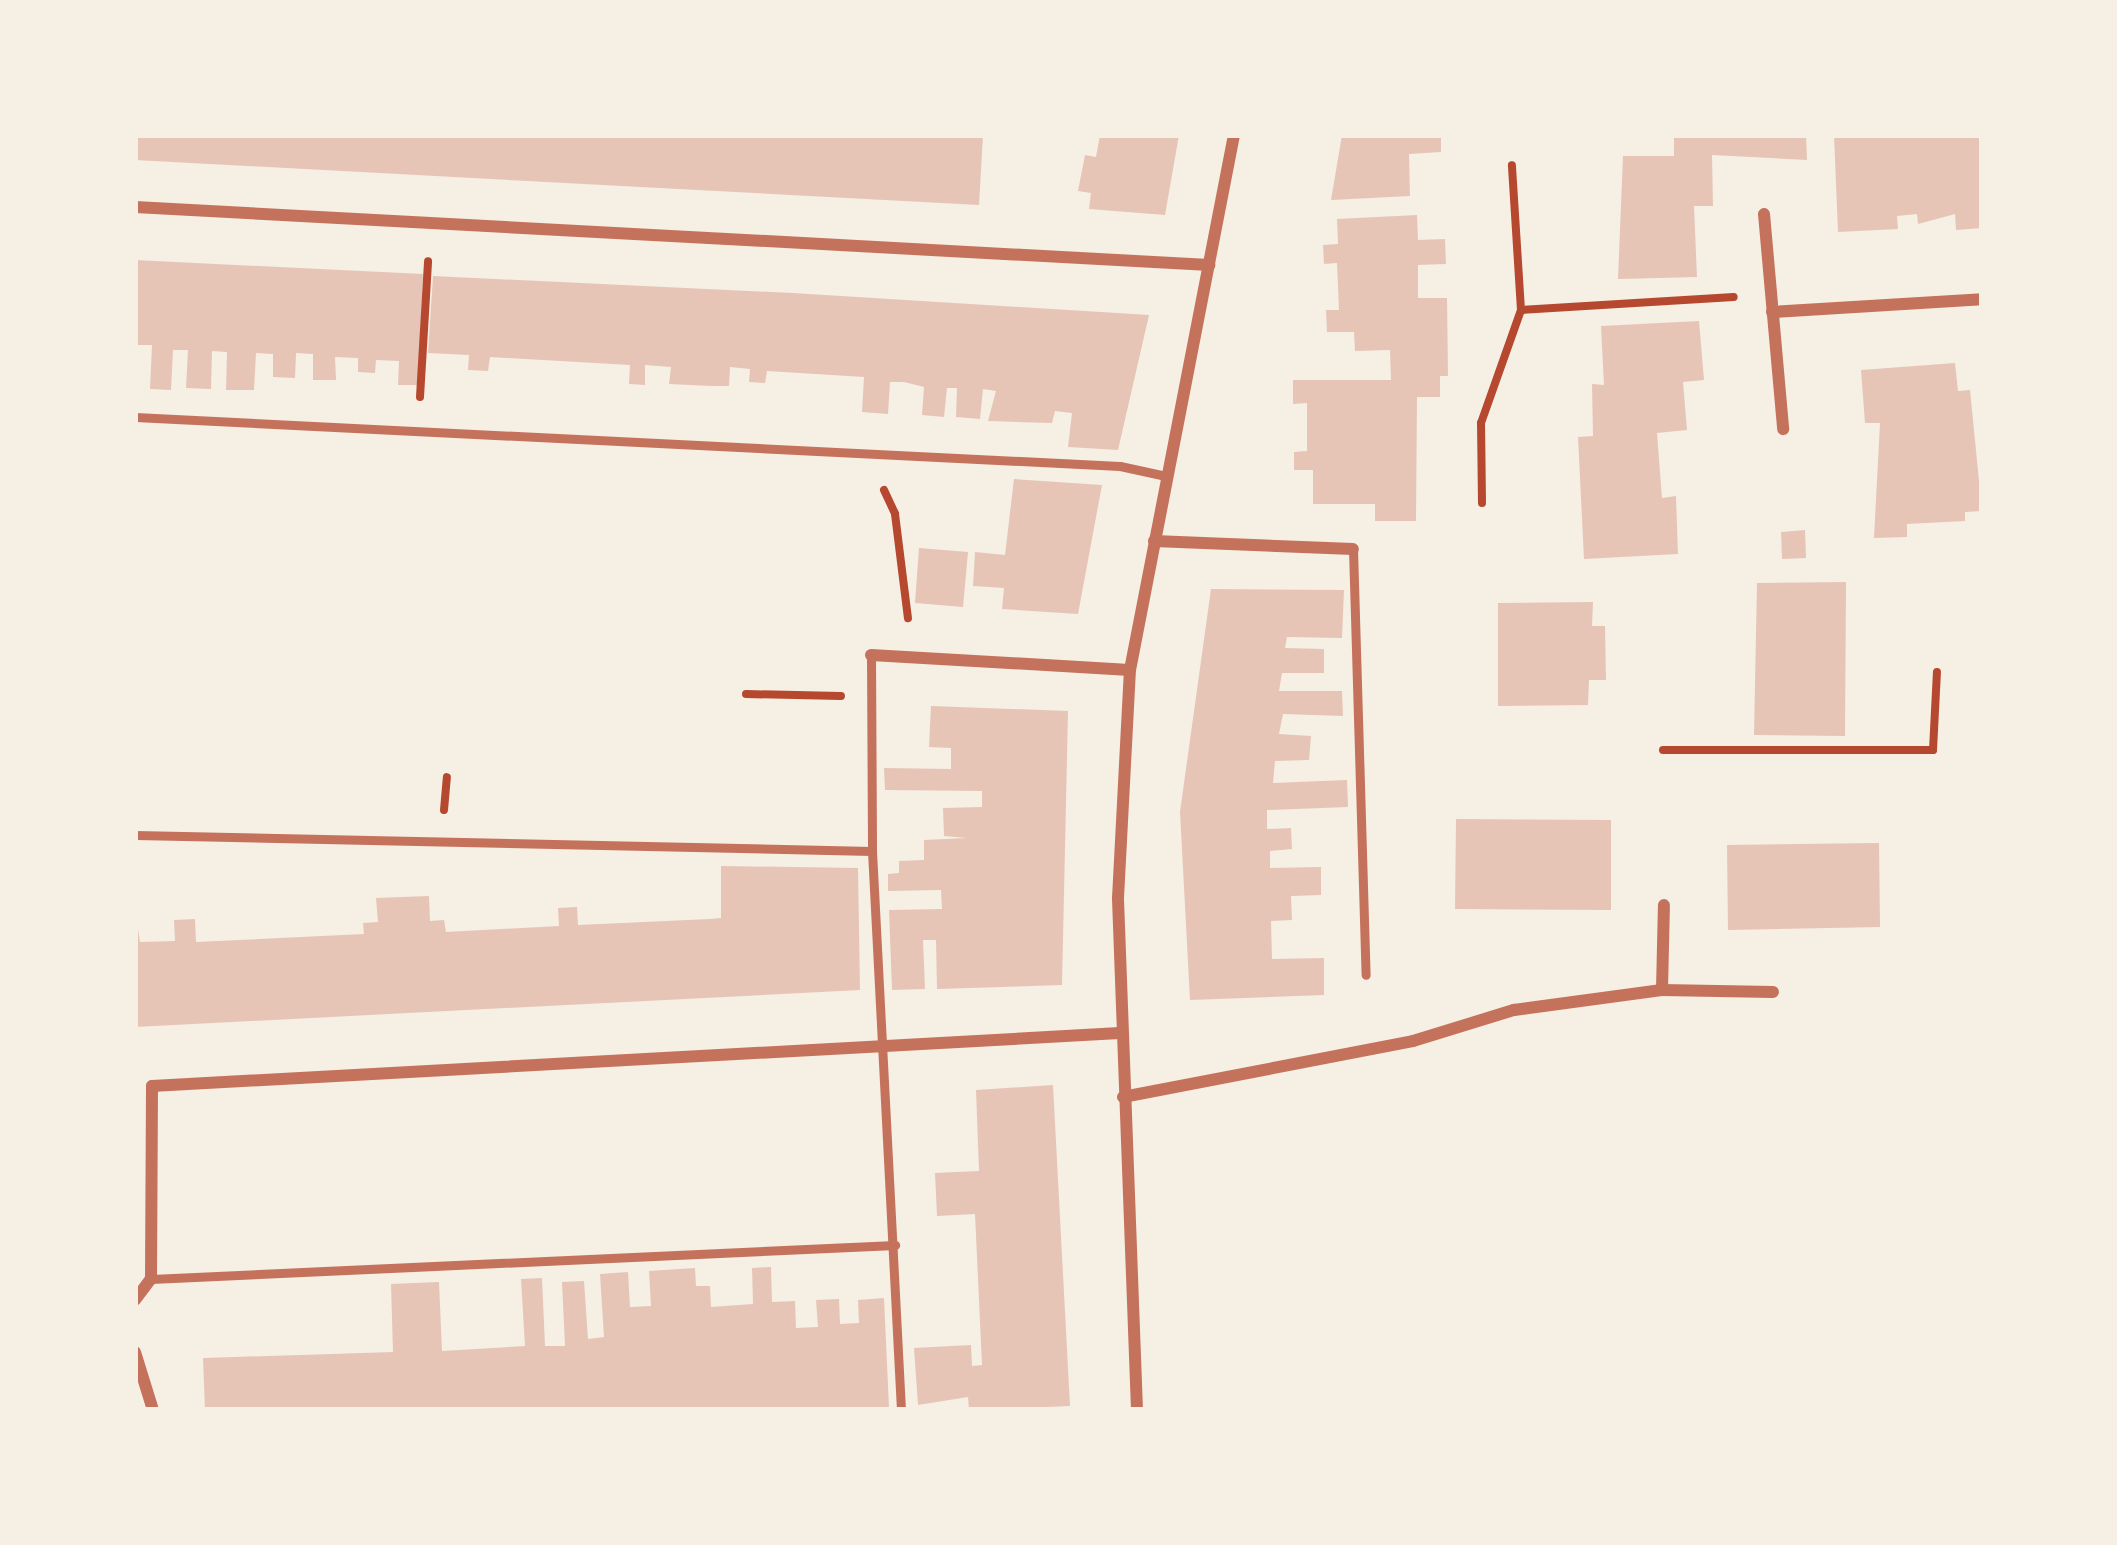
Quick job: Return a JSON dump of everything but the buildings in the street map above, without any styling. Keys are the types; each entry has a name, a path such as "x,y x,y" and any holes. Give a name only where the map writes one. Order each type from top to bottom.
{"street":[{"path":"1137,1410 1120,1033 1118,822 1130,670 1234,135"},
{"path":"135,207 1208,266"},
{"path":"1765,214 1783,429"},
{"path":"1772,312 1982,299"},
{"path":"1154,541 1353,549"},
{"path":"871,655 1130,670"},
{"path":"1662,990 1664,905"},
{"path":"1123,1097 1413,1041 1514,1010 1662,990 1774,992"},
{"path":"135,1300 152,1279 152,1086 1120,1033"},
{"path":"135,1352 153,1410"}],"lane":[{"path":"135,417 1120,466 1166,476"},
{"path":"1353,549 1366,975"},
{"path":"871,655 872,850 886,1045 901,1410"},
{"path":"135,835 872,850"},
{"path":"152,1279 895,1245"}],"path":[{"path":"1482,503 1480,423 1521,310 1512,164"},
{"path":"418,428 428,261"},
{"path":"1521,310 1736,297"},
{"path":"887,496 908,618"},
{"path":"1663,750 1933,750 1937,672"},
{"path":"746,694 869,697"}]}
